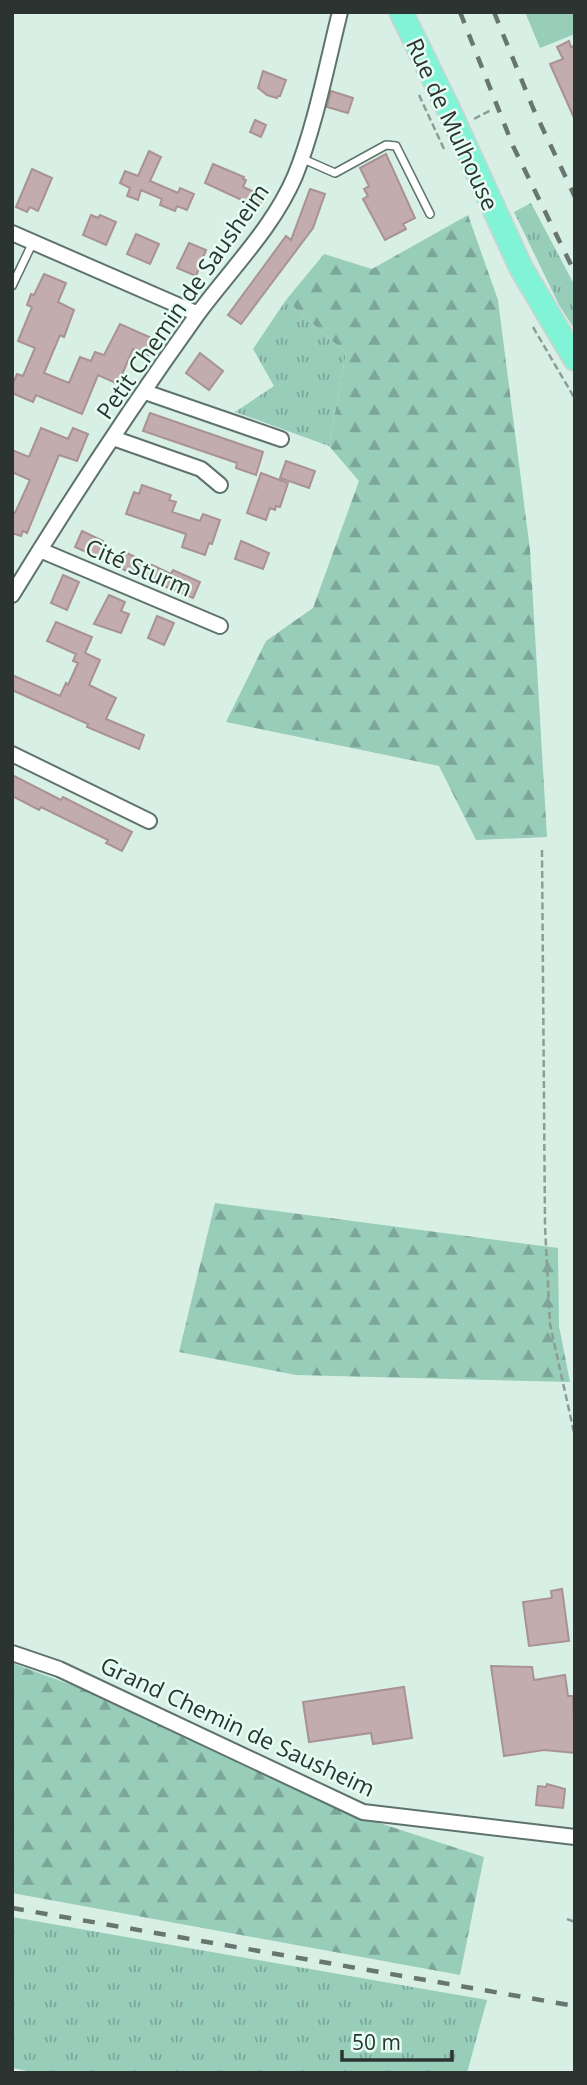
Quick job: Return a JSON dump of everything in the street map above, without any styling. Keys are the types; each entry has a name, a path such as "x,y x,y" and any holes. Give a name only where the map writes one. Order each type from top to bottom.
{"main road":[{"name":"Rue de Mulhouse","path":"401,12 447,106 505,236 575,359"}],"street":[{"name":"Petit Chemin de Sausheim","path":"12,595 145,391 282,201 301,157 340,12"},
{"path":"12,233 198,314"},
{"path":"145,391 281,439"},
{"path":"114,438 201,469 220,485"},
{"name":"Cité Sturm","path":"40,550 220,626"},
{"path":"12,754 149,821"},
{"name":"Grand Chemin de Sausheim","path":"12,1653 59,1669 363,1812 575,1836"}],"lane":[{"path":"301,157 335,173 386,145 396,146 430,214"},
{"path":"12,286 33,242"}],"path":[{"path":"478,117 491,110"},
{"path":"550,358 575,399"},
{"path":"542,850 547,1275 550,1324 575,1437"},
{"path":"567,1919 575,1922"}],"green space":[{"path":"525,12 575,12 575,34 540,48"},
{"path":"531,203 575,286 575,330 559,305 514,212"},
{"path":"468,215 498,300 530,550 547,837 476,840 439,766 226,722 266,641 313,608 359,481 329,446 346,353 286,300 324,254 372,269"},
{"path":"286,300 346,353 329,446 235,412 274,386 253,349"},
{"path":"215,1203 558,1248 559,1326 570,1382 296,1375 179,1352"},
{"path":"12,1663 88,1691 361,1817 484,1857 460,1975 12,1893"},
{"path":"12,1917 487,2000 467,2073 38,2073 12,2068"}],"building":[{"path":"569,41 571,47 575,46 575,120 550,64 563,59 557,47"},
{"path":"263,71 286,80 277,98 258,88"},
{"path":"331,91 353,98 348,113 327,107"},
{"path":"255,120 266,125 261,137 250,132"},
{"path":"149,151 161,157 150,181 178,193 180,188 194,194 187,210 177,206 175,211 160,205 162,199 141,190 138,200 127,196 130,188 120,183 125,171 138,176"},
{"path":"386,154 415,218 403,224 406,229 385,240 363,199 368,196 364,189 369,186 360,168"},
{"path":"213,164 244,177 246,180 243,187 264,196 259,208 205,183"},
{"path":"32,169 52,178 38,211 30,207 27,212 16,207"},
{"path":"310,189 325,194 313,228 241,324 228,315 286,236 291,240"},
{"path":"91,215 98,218 100,215 116,222 106,245 83,235"},
{"path":"136,234 159,244 150,264 127,254"},
{"path":"189,243 206,250 196,276 177,268"},
{"path":"44,274 66,283 58,302 74,310 64,337 60,335 44,373 69,383 80,357 91,361 95,352 104,355 120,324 156,340 147,357 133,349 118,384 98,375 82,414 36,395 33,402 12,393 17,374 23,376 35,348 18,341 32,307 27,305 31,294 34,295"},
{"path":"200,353 223,371 209,390 186,373"},
{"path":"150,413 263,452 256,475 236,468 237,463 143,431"},
{"path":"41,428 68,439 73,428 88,434 77,461 59,455 27,533 23,531 21,536 12,533 12,512 15,513 30,480 12,472 12,450 29,457"},
{"path":"286,461 315,471 309,488 280,478"},
{"path":"261,473 288,483 280,507 276,506 275,510 270,508 266,520 247,513"},
{"path":"142,485 171,495 169,500 176,502 172,512 200,521 203,514 220,520 212,544 209,543 205,555 182,547 186,534 126,514 134,492 139,494"},
{"path":"82,531 103,541 100,548 123,557 125,552 171,574 173,570 200,582 193,598 75,547"},
{"path":"241,541 269,553 263,569 235,559"},
{"path":"63,575 79,582 67,610 51,603"},
{"path":"109,595 125,602 121,611 129,614 121,633 94,624"},
{"path":"157,616 174,623 164,645 148,638"},
{"path":"56,622 92,637 85,653 100,660 89,685 116,698 106,719 144,735 139,749 12,690 12,675 60,696 66,683 68,685 78,663 73,661 76,654 47,641"},
{"path":"12,775 132,832 122,851 106,843 108,840 12,796"},
{"path":"562,1589 569,1641 529,1646 523,1602 552,1598 551,1591"},
{"path":"491,1666 532,1667 534,1680 565,1675 568,1696 573,1696 575,1753 544,1750 504,1756"},
{"path":"404,1687 412,1738 373,1744 371,1733 309,1742 303,1702"},
{"path":"547,1784 565,1789 563,1808 536,1805 538,1786 546,1787"}],"railway":[{"path":"460,12 513,146 575,273"},
{"path":"494,12 533,108 575,197"},
{"path":"12,1908 575,2006"}]}
